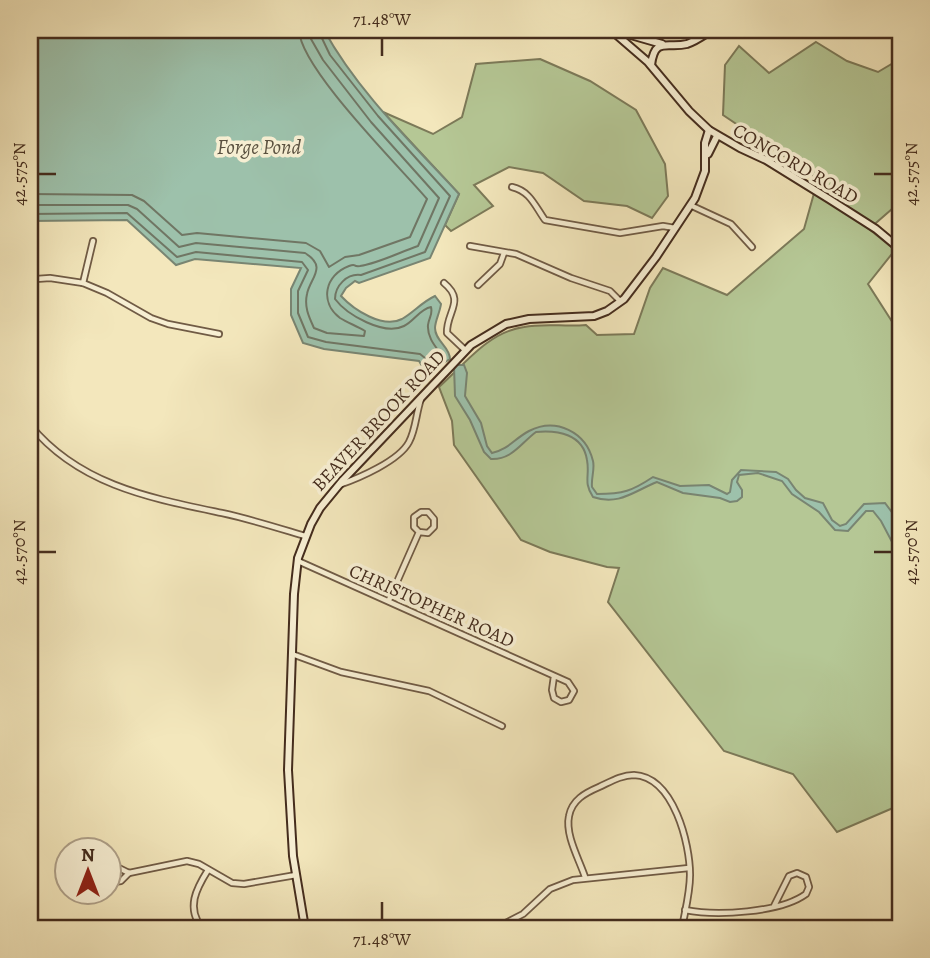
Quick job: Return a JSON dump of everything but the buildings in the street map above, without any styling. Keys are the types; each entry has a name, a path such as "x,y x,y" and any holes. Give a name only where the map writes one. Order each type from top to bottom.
{"street":[{"path":"611,30 662,44 689,43 712,30"},
{"name":"CONCORD ROAD","path":"611,30 651,65 689,111 709,130 780,168 876,229 900,249"},
{"path":"651,65 654,51 662,44"},
{"name":"BEAVER BROOK ROAD","path":"305,928 296,875 288,789 297,561 305,536 320,508 338,485 463,352 506,324 529,319 594,316 607,311 620,301 637,283 700,189 709,130"},
{"name":"BEAVER BROOK ROAD","path":"706,159 717,136"},
{"path":"512,187 529,195 545,220 620,233 663,226 675,228"},
{"path":"690,205 731,224 752,247"},
{"path":"82,283 93,241"},
{"path":"470,246 516,254 571,278 610,291 620,301"},
{"path":"478,285 500,264 504,253"},
{"path":"30,283 36,279 50,278 82,283 107,293 151,318 219,334"},
{"path":"444,283 452,291 455,302 447,333 463,352"},
{"path":"338,485 373,470 405,447 423,395"},
{"path":"30,425 42,441 67,460 110,484 160,500 239,517 305,536"},
{"path":"421,512 429,512 434,519 434,527 428,533 419,533 414,527 414,519 421,512"},
{"path":"389,600 419,533"},
{"name":"CHRISTOPHER ROAD","path":"297,561 554,676"},
{"path":"292,654 341,672 429,691 502,726"},
{"path":"554,676 572,685 573,694 569,701 561,702 553,695 554,676"},
{"path":"585,877 570,833 570,811 576,802 584,794 619,778 630,775 650,780 668,798 683,831 690,884 682,928"},
{"path":"122,880 129,873 182,860 195,863 227,882 237,884 296,875"},
{"path":"496,928 523,914 550,889 585,877 690,868"},
{"path":"122,870 129,873"},
{"path":"202,928 194,911 194,897 208,870"},
{"path":"685,910 719,913 774,906 804,895 809,887 806,877 797,873 789,876 774,906"}],"shaded area":[{"path":"816,42 847,61 878,72 900,59 900,202 869,229 895,250 868,284 900,334 900,478 895,479 900,485 900,805 837,832 793,774 724,751 608,602 619,568 550,552 521,540 454,445 452,421 439,387 488,342 511,330 539,325 586,325 597,335 634,334 650,288 663,268 727,295 804,229 818,179 723,115 725,65 739,46 769,73"},
{"path":"540,59 590,81 636,110 665,164 668,196 652,218 627,206 584,201 543,173 509,167 474,185 493,206 451,231 445,225 459,194 383,112 433,134 462,117 476,64"}],"water":[{"name":"Forge Pond","path":"30,30 324,30 369,96 459,194 430,258 359,283 355,281 341,296 361,312 386,322 402,319 435,296 441,304 435,325 436,333 450,359 432,370 422,366 419,361 324,349 303,343 291,315 291,289 301,268 195,259 176,265 127,220 30,221"},
{"path":"464,365 467,373 465,396 481,423 487,446 492,453 539,427 568,430 584,442 589,451 593,464 592,487 597,494 627,491 653,477 680,486 709,485 727,494 730,492 732,480 741,470 776,472 788,479 805,498 823,503 832,520 840,526 846,524 864,504 885,503 900,523 900,557 873,511 866,511 848,531 835,530 819,512 792,494 782,481 758,473 739,475 737,482 742,490 742,497 737,501 683,493 657,482 611,500 593,497 587,483 585,451 575,439 561,433 536,432 511,454 491,459 484,452 470,420 455,396 454,366"}]}
